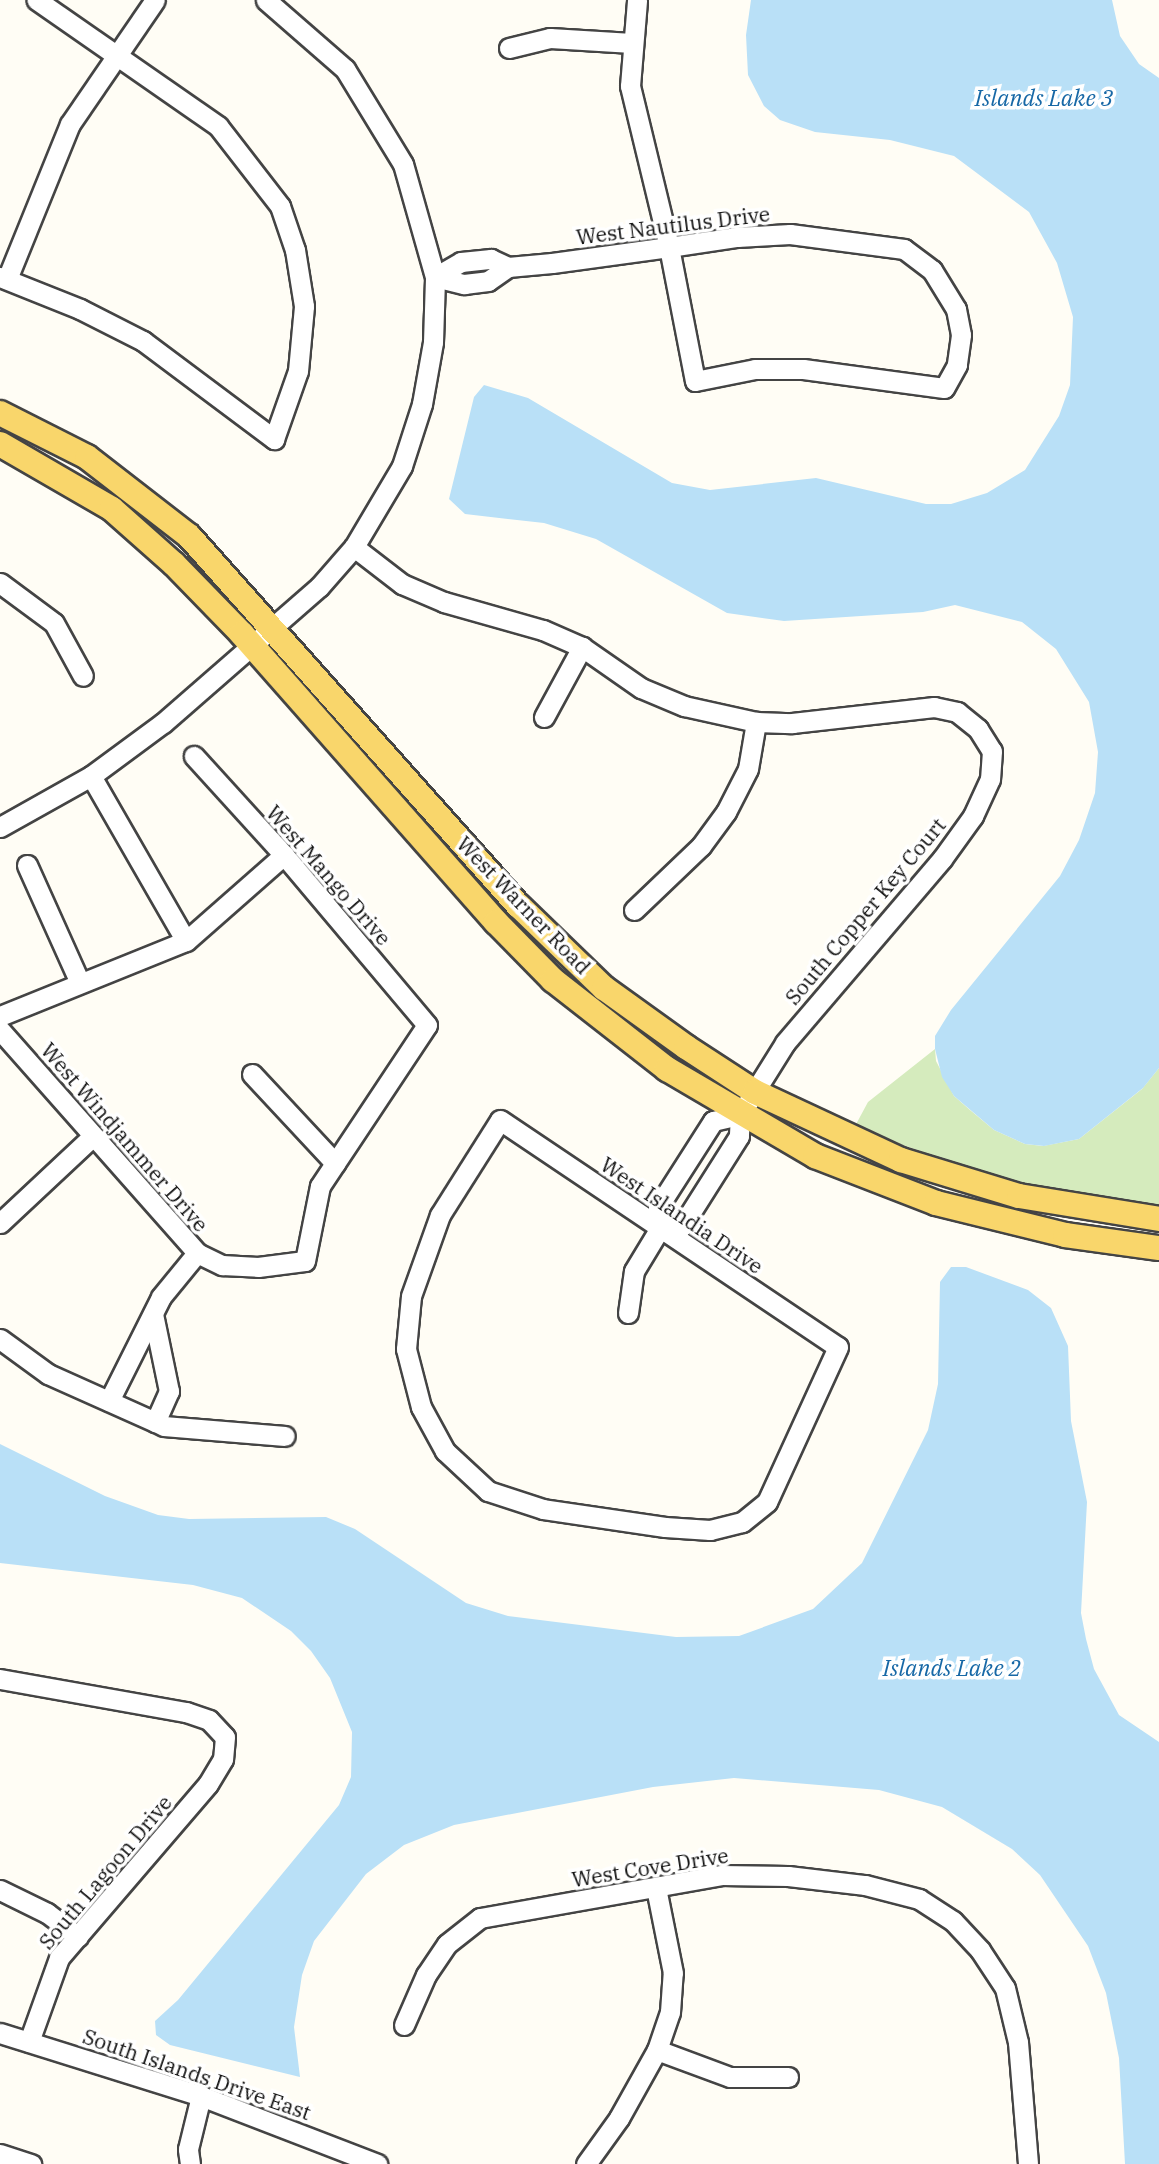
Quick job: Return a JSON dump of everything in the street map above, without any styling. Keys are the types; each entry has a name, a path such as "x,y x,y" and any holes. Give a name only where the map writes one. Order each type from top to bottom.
{"main road":[{"name":"West Warner Road","path":"0,413 87,457 160,510 272,630 519,906 615,996 755,1091 889,1155 955,1177 1033,1198 1159,1219"},
{"name":"West Warner Road","path":"0,444 112,509 253,646 553,980 667,1069 740,1115 815,1156 936,1203 1065,1235 1159,1248"}],"street":[{"path":"37,0 117,55 218,126 280,206 295,250 304,306 298,371 274,439 143,341 80,309 3,278 70,124 117,55 155,0"},
{"path":"0,827 91,776 193,700 319,587 354,547 402,466 422,404 433,341 435,277 403,164 345,69 265,0"},
{"path":"637,0 630,86 669,247"},
{"path":"509,48 550,38 632,43"},
{"name":"West Nautilus Drive","path":"435,277 461,262 491,259 508,267 669,247 790,234 904,249 932,270 956,309 961,335 957,365 944,388 803,369 755,369 695,381 669,247"},
{"path":"354,547 402,584 582,647 641,688 684,706 756,722 748,769 726,812 701,846 634,910"},
{"path":"0,583 54,623 83,676"},
{"path":"544,717 582,647"},
{"name":"South Copper Key Court","path":"660,1228 682,1226 739,1136 740,1115 785,1043 942,859 973,816 990,779 992,751 978,729 957,712 934,707 792,723 756,722"},
{"name":"West Mango Drive","path":"194,756 284,855 427,1026 335,1163"},
{"path":"91,776 186,941"},
{"path":"0,1016 186,941 284,855"},
{"path":"27,865 80,983"},
{"name":"West Windjammer Drive","path":"0,1030 197,1253 222,1265 258,1267 305,1261 320,1186 335,1163"},
{"path":"253,1074 335,1163"},
{"path":"628,1313 634,1271 660,1228 658,1207 713,1121 740,1115"},
{"name":"West Islandia Drive","path":"500,1120 660,1228 838,1347 767,1502 742,1522 710,1530 665,1527 543,1508 488,1491 445,1451 421,1407 406,1349 411,1296 440,1215 500,1120"},
{"path":"0,1223 93,1136"},
{"path":"109,1401 153,1314 197,1253"},
{"path":"153,1314 169,1391 155,1422"},
{"path":"0,1339 48,1374 155,1422 202,1433 285,1436"},
{"name":"South Lagoon Drive","path":"0,1679 186,1712 209,1720 225,1737 223,1759 208,1784 60,1958 29,2042"},
{"name":"West Cove Drive","path":"404,2025 426,1975 447,1944 480,1918 721,1875 788,1876 865,1885 919,1899 953,1921 980,1950 1004,1988 1018,2042 1028,2164"},
{"path":"586,2164 619,2118 657,2050 670,2012 673,1973 656,1888"},
{"path":"0,1890 47,1913 78,1936"},
{"name":"South Islands Drive East","path":"0,2033 201,2096 377,2164"},
{"path":"657,2050 730,2077 788,2077"},
{"path":"190,2164 188,2149 201,2096"},
{"path":"0,2154 31,2164"}],"green space":[{"path":"935,1049 936,1061 954,1096 994,1130 1025,1144 1043,1146 1079,1139 1142,1089 1159,1068 1159,1207 1003,1180 854,1128 868,1102"}],"water":[{"name":"Islands Lake 3","path":"751,0 1112,0 1120,36 1139,64 1159,78 1159,1068 1143,1088 1079,1139 1044,1146 1025,1144 994,1130 954,1096 942,1077 935,1049 935,1036 951,1010 1060,876 1079,840 1095,793 1098,752 1089,702 1056,649 1022,622 955,605 923,612 784,621 727,613 596,539 544,523 465,514 449,499 474,397 484,385 528,398 672,483 710,490 816,478 926,504 951,504 987,493 1025,470 1059,416 1070,385 1073,317 1057,263 1029,212 954,156 890,140 815,132 780,120 764,106 748,75 746,35"},
{"name":"Islands Lake 2","path":"951,1267 966,1267 1028,1290 1051,1308 1068,1346 1071,1421 1087,1502 1081,1613 1086,1639 1094,1669 1119,1715 1159,1742 1159,2164 1125,2164 1119,2058 1106,1993 1088,1946 1040,1875 1012,1849 942,1807 879,1790 734,1778 653,1787 454,1825 404,1845 366,1874 314,1941 302,1975 294,2027 300,2077 170,2045 156,2035 155,2021 178,2000 339,1805 351,1777 352,1732 330,1678 311,1651 291,1631 242,1598 193,1585 0,1563 0,1444 105,1496 158,1515 189,1519 326,1517 355,1529 466,1603 508,1616 676,1637 739,1636 813,1609 862,1563 928,1430 938,1384 940,1282"}]}
